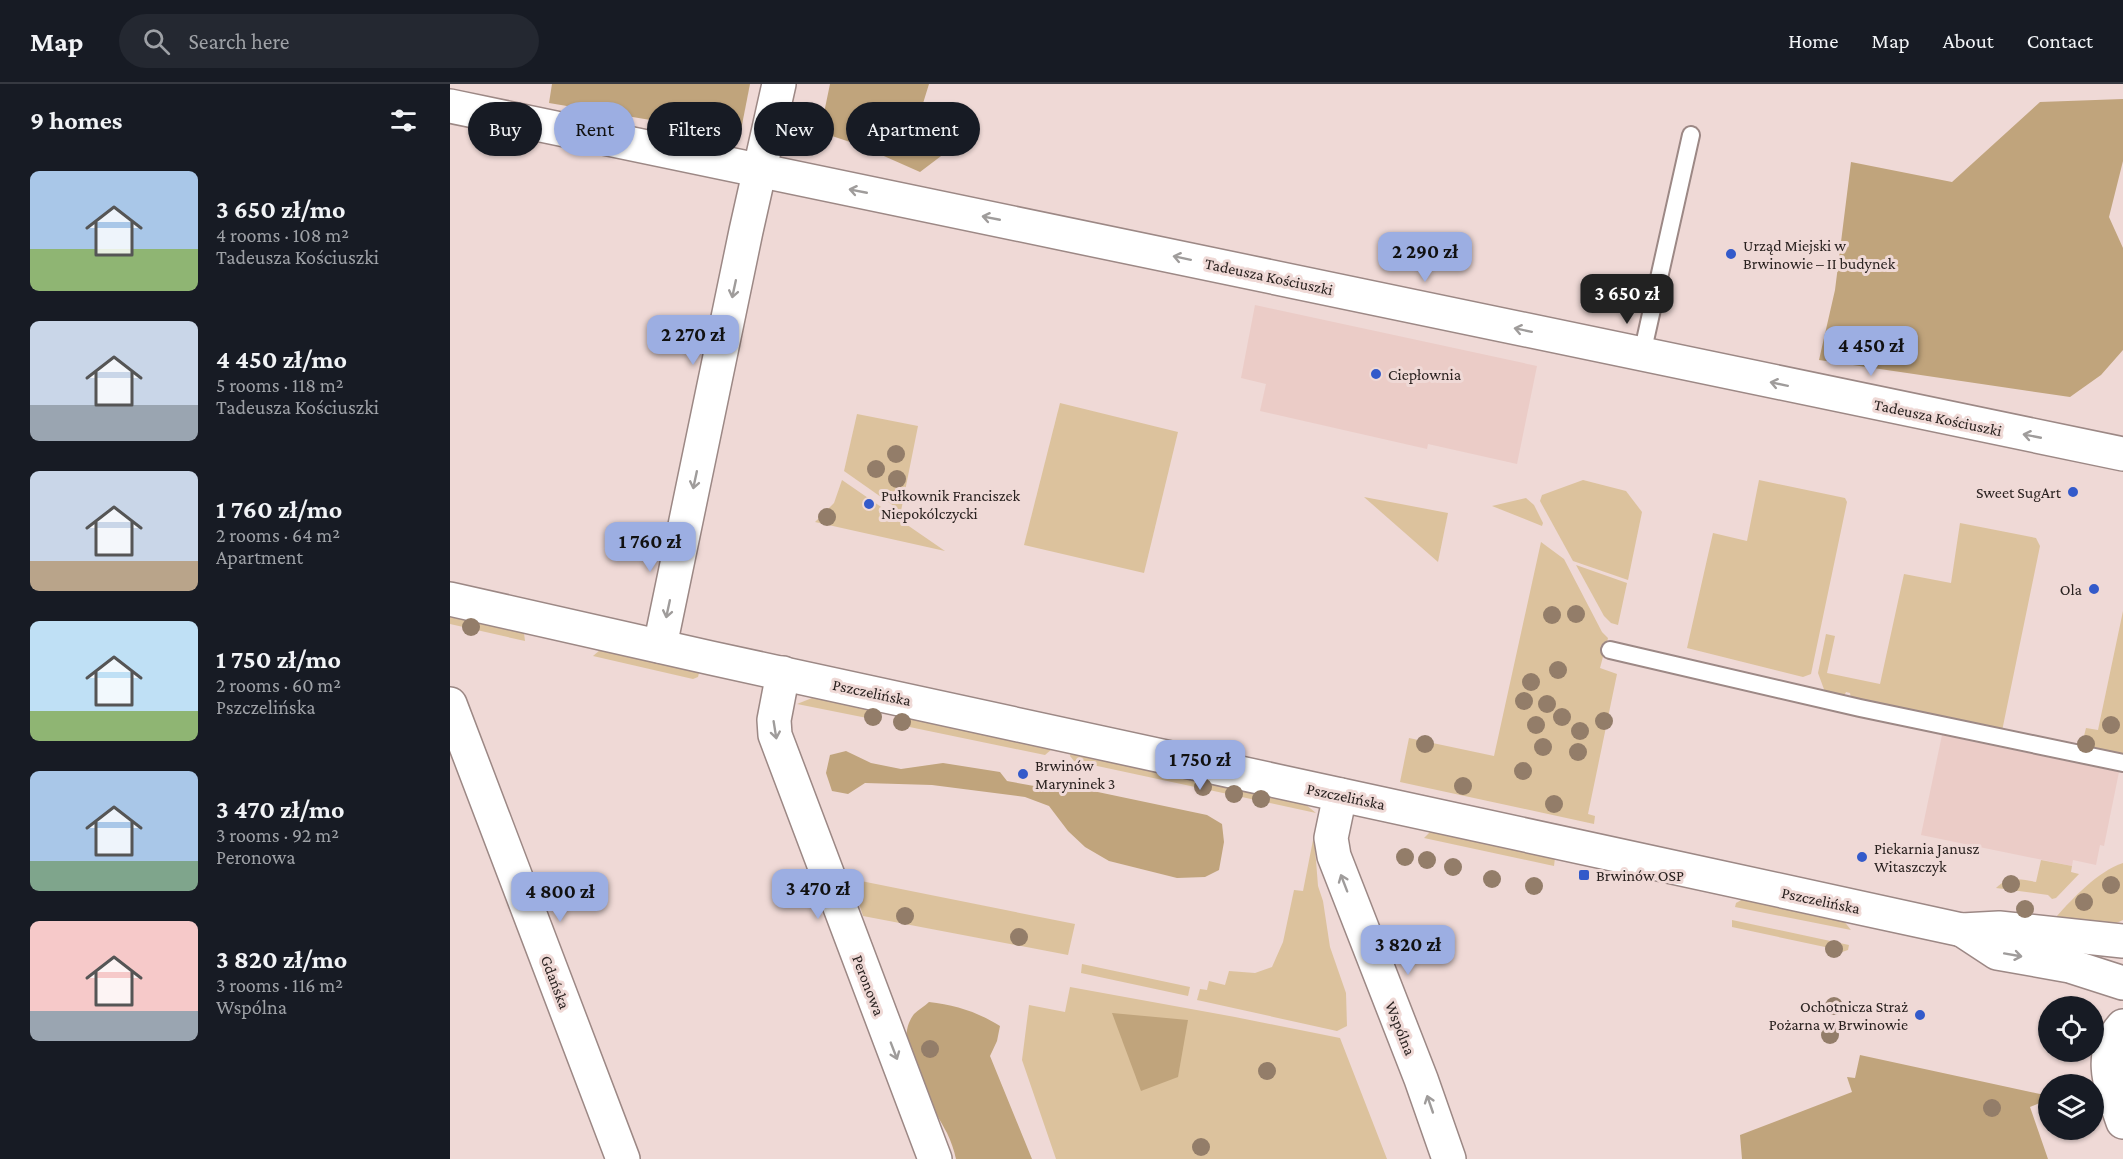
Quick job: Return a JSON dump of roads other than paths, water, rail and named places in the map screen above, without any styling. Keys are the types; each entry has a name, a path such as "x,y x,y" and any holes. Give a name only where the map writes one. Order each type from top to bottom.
{"street":[{"path":"660,646 779,84"},
{"name":"Tadeusza Kościuszki","path":"450,106 2123,454"},
{"name":"Pszczelińska","path":"450,599 1962,930 1999,928 2123,941"},
{"name":"Peronowa","path":"783,673 774,720 775,735 935,1159"},
{"name":"Gdańska","path":"450,704 623,1159"},
{"name":"Wspólna","path":"1340,795 1331,838 1334,856 1421,1079 1449,1159"},
{"name":"Pszczelińska","path":"1962,930 1997,952 2070,966 2123,982"},
{"path":"2123,956 2123,982"},
{"path":"2123,1026 2111,1045 2107,1065 2108,1076 2123,1122"}],"lane":[{"path":"1642,354 1691,135"},
{"path":"1610,650 1860,708 2123,763"}],"place":[{"name":"Urząd Miejski w Brwinowie – II budynek","path":"1731,254"},
{"name":"Ciepłownia","path":"1376,374"},
{"name":"Sweet SugArt","path":"2073,492"},
{"name":"Pułkownik Franciszek Niepokólczycki","path":"869,504"},
{"name":"Ola","path":"2094,589"},
{"name":"Brwinów Maryninek 3","path":"1023,774"},
{"name":"Piekarnia Janusz Witaszczyk","path":"1862,857"},
{"name":"Brwinów OSP","path":"1584,875"},
{"name":"Ochotnicza Straż Pożarna w Brwinowie","path":"1920,1015"}]}
